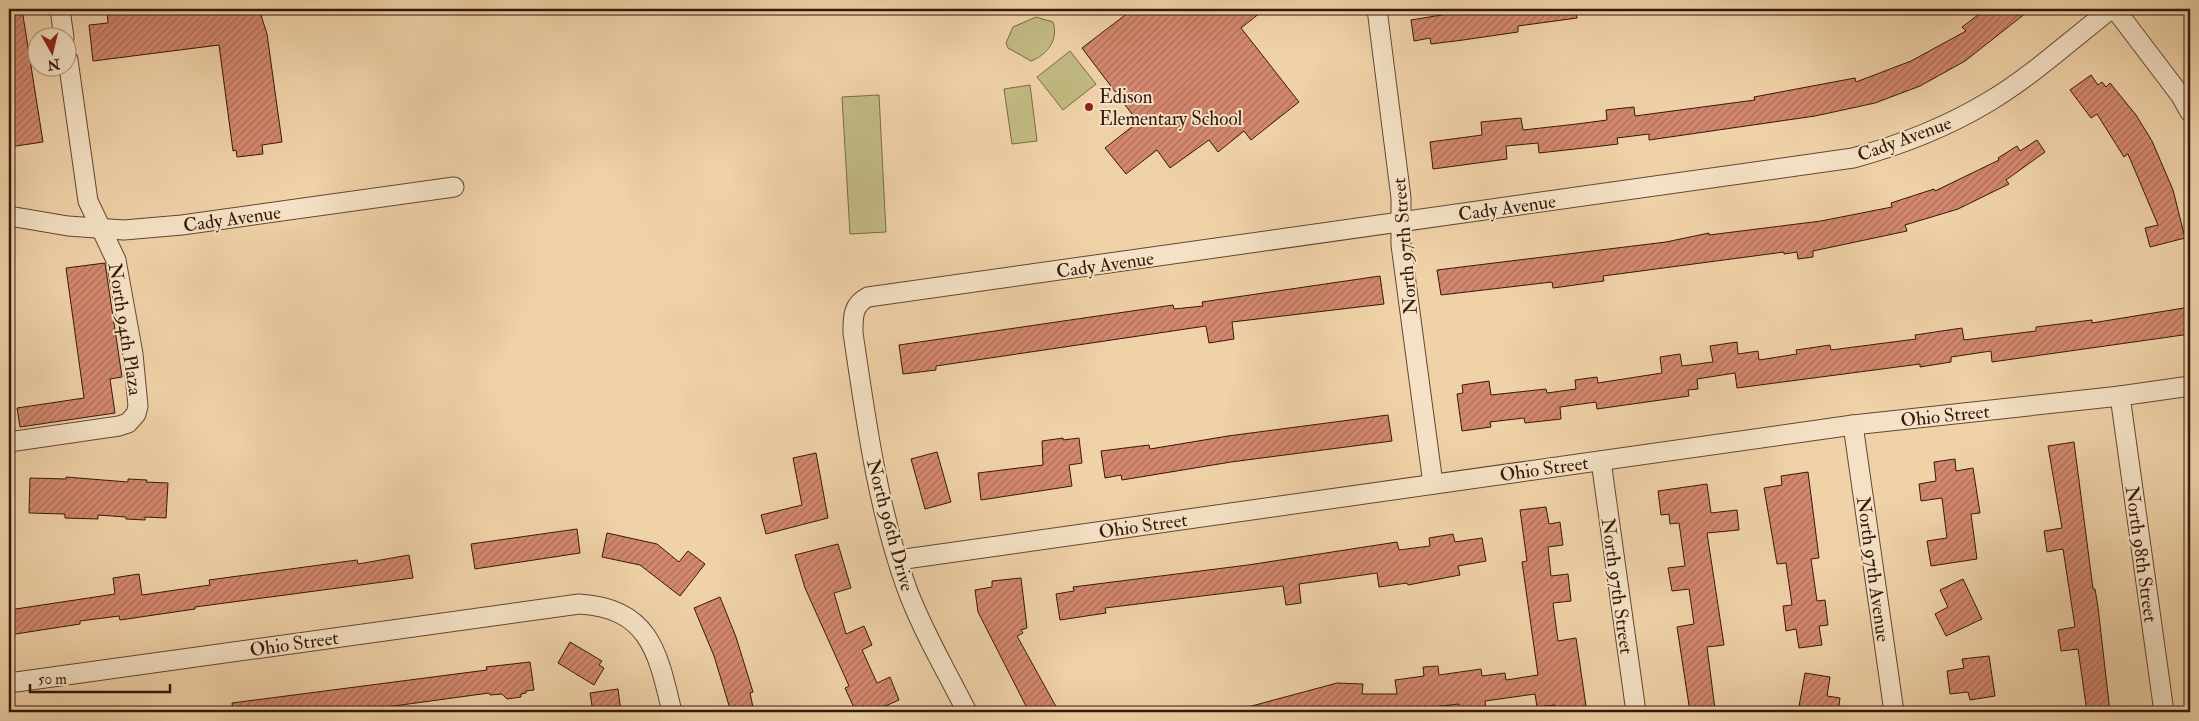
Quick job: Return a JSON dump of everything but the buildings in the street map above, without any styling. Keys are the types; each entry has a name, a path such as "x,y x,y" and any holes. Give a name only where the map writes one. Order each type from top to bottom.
{"street":[{"path":"60,9 63,28"},
{"name":"North 97th Street","path":"1377,9 1401,198 1401,245 1433,484"},
{"path":"2113,9 2181,96 2190,112"},
{"name":"Cady Avenue","path":"862,300 868,297 1821,163 1884,150 1938,129 1990,101 2023,79 2113,9"},
{"name":"North 94th Plaza","path":"9,442 119,426 128,422 136,414 138,406 133,354 116,260 88,201 71,78"},
{"name":"Cady Avenue","path":"9,216 68,226 124,230 182,225 454,187"},
{"name":"North 96th Drive","path":"862,300 857,305 853,317 853,334 874,475 898,560 920,620 968,712"},
{"name":"Ohio Street","path":"898,560 1853,425 2120,396 2190,386"},
{"name":"North 98th Street","path":"2120,396 2164,712"},
{"name":"North 97th Avenue","path":"1853,425 1894,712"},
{"name":"North 97th Street","path":"1601,461 1636,712"},
{"name":"Ohio Street","path":"9,683 579,604 616,611 642,631 652,644 660,663 672,712"}],"shaded area":[{"path":"1036,17 1053,22 1054,35 1047,51 1031,61 1008,48 1006,43 1013,27"},
{"path":"1070,51 1096,84 1063,110 1037,77"},
{"path":"1030,85 1037,141 1012,144 1004,89"},
{"path":"879,95 886,232 850,234 842,97"}],"place":[{"name":"Edison Elementary School","path":"1089,107"}]}
